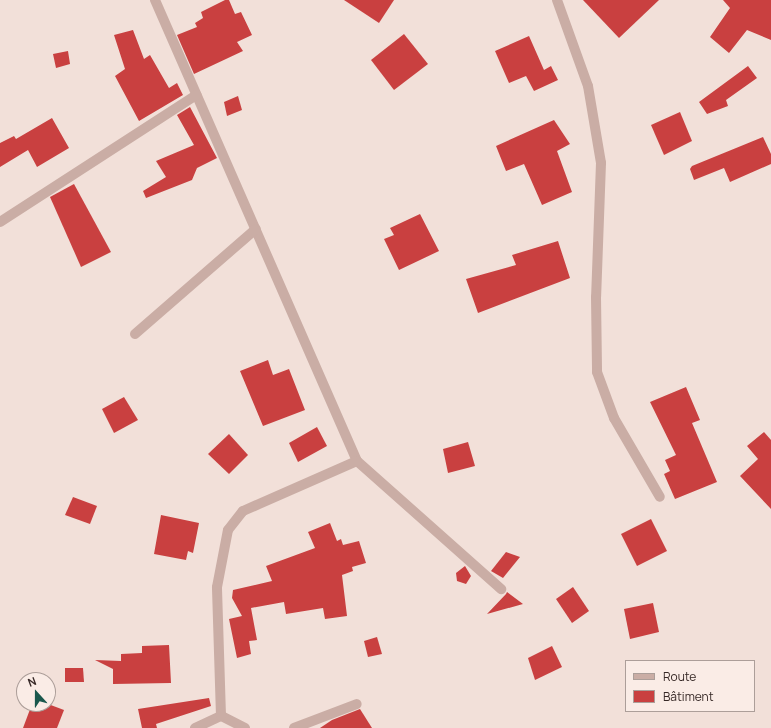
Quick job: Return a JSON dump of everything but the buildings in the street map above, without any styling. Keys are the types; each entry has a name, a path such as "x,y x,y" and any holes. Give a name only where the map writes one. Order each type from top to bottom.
{"street":[{"path":"155,0 357,460 501,589"},
{"path":"557,0 588,86 601,163 596,297 597,372 614,418 660,498"},
{"path":"0,222 196,95"},
{"path":"135,334 256,228"},
{"path":"221,716 217,588 228,530 243,511 357,460"},
{"path":"294,728 357,704"},
{"path":"195,728 221,716"},
{"path":"221,716 245,728"}]}
